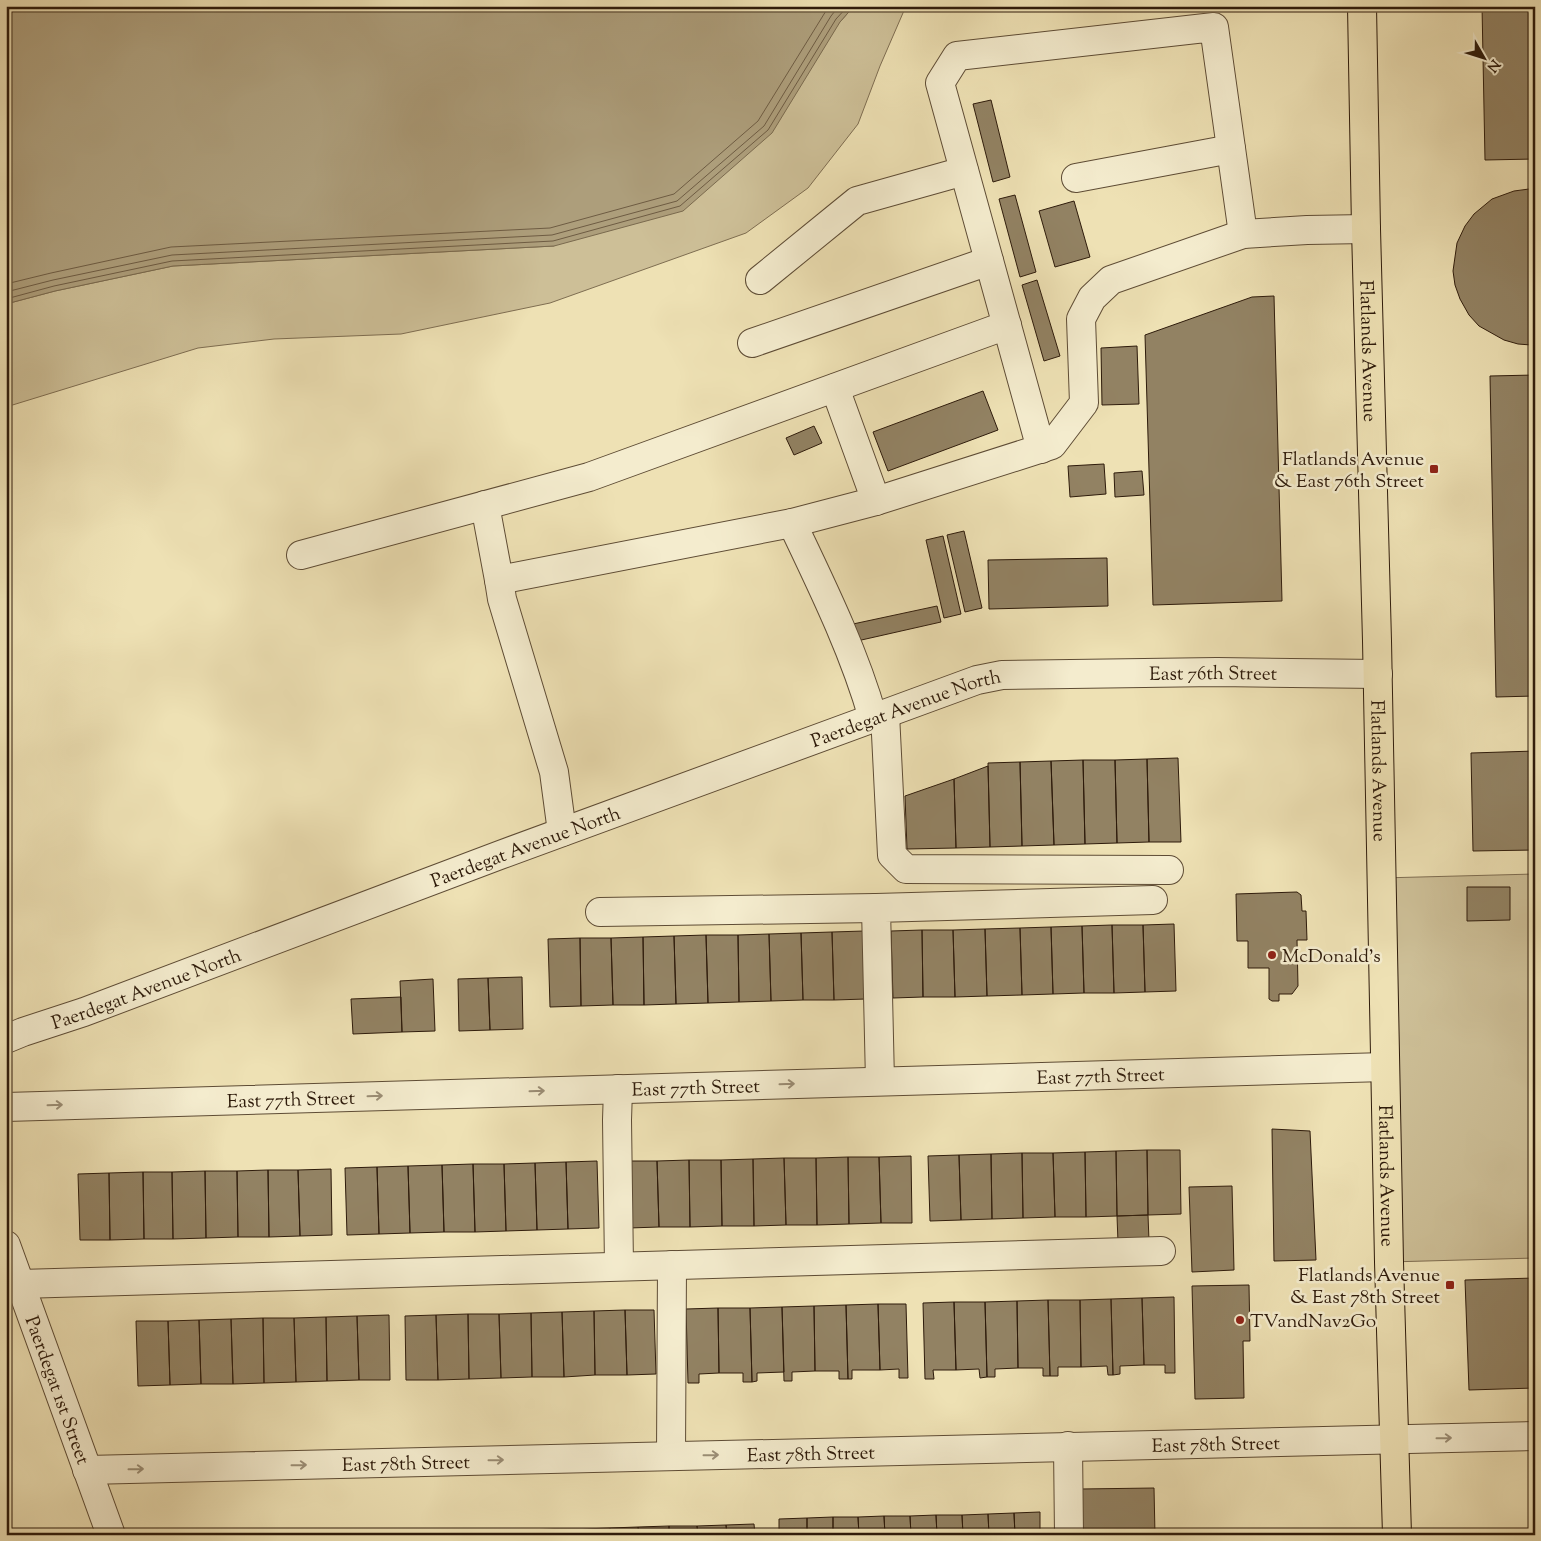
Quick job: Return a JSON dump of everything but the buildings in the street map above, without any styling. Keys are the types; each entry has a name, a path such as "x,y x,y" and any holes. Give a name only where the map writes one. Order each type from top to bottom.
{"main road":[{"name":"Flatlands Avenue","path":"1362,6 1397,1535"}],"street":[{"path":"1041,449 940,83 957,56 1214,27 1243,234"},
{"path":"1076,178 1231,150"},
{"path":"760,280 856,201 964,171"},
{"path":"499,580 792,523 876,501 1052,445 1084,403 1081,319 1092,298 1111,280 1243,234 1366,229"},
{"path":"752,343 989,261"},
{"path":"301,555 590,477 1007,325"},
{"path":"835,388 876,501"},
{"path":"484,505 502,599 554,772 562,832"},
{"path":"792,523 829,604 866,694 879,716 892,855 906,869 1169,870"},
{"name":"East 76th Street","path":"1050,675 1216,672 1378,674"},
{"name":"Paerdegat Avenue North","path":"6,1040 23,1032 84,1012 562,832 976,680 1002,676 1050,675"},
{"path":"600,912 876,908 1154,900"},
{"path":"876,908 880,1081"},
{"name":"East 77th Street","path":"6,1107 1385,1067"},
{"path":"618,1088 619,1266"},
{"name":"Paerdegat 1st Street","path":"6,1245 111,1535"},
{"path":"20,1284 1161,1251"},
{"path":"671,1456 672,1265"},
{"name":"East 78th Street","path":"87,1470 1535,1436"},
{"path":"1068,1446 1069,1535"}],"shaded area":[{"path":"854,6 906,6 858,124 808,188 746,233 550,303 401,334 274,339 198,348 6,407 6,304 55,291 173,266 554,246 840,22"},
{"path":"1535,874 1535,1258 1389,1262 1381,878"}],"water":[{"path":"6,6 854,6 840,22 772,133 683,211 554,246 173,266 55,291 6,304"}],"place":[{"name":"Flatlands Avenue & East 76th Street","path":"1434,469"},
{"name":"McDonald's","path":"1272,955"},
{"name":"Flatlands Avenue & East 78th Street","path":"1450,1285"},
{"name":"TVandNav2Go","path":"1240,1320"}]}
